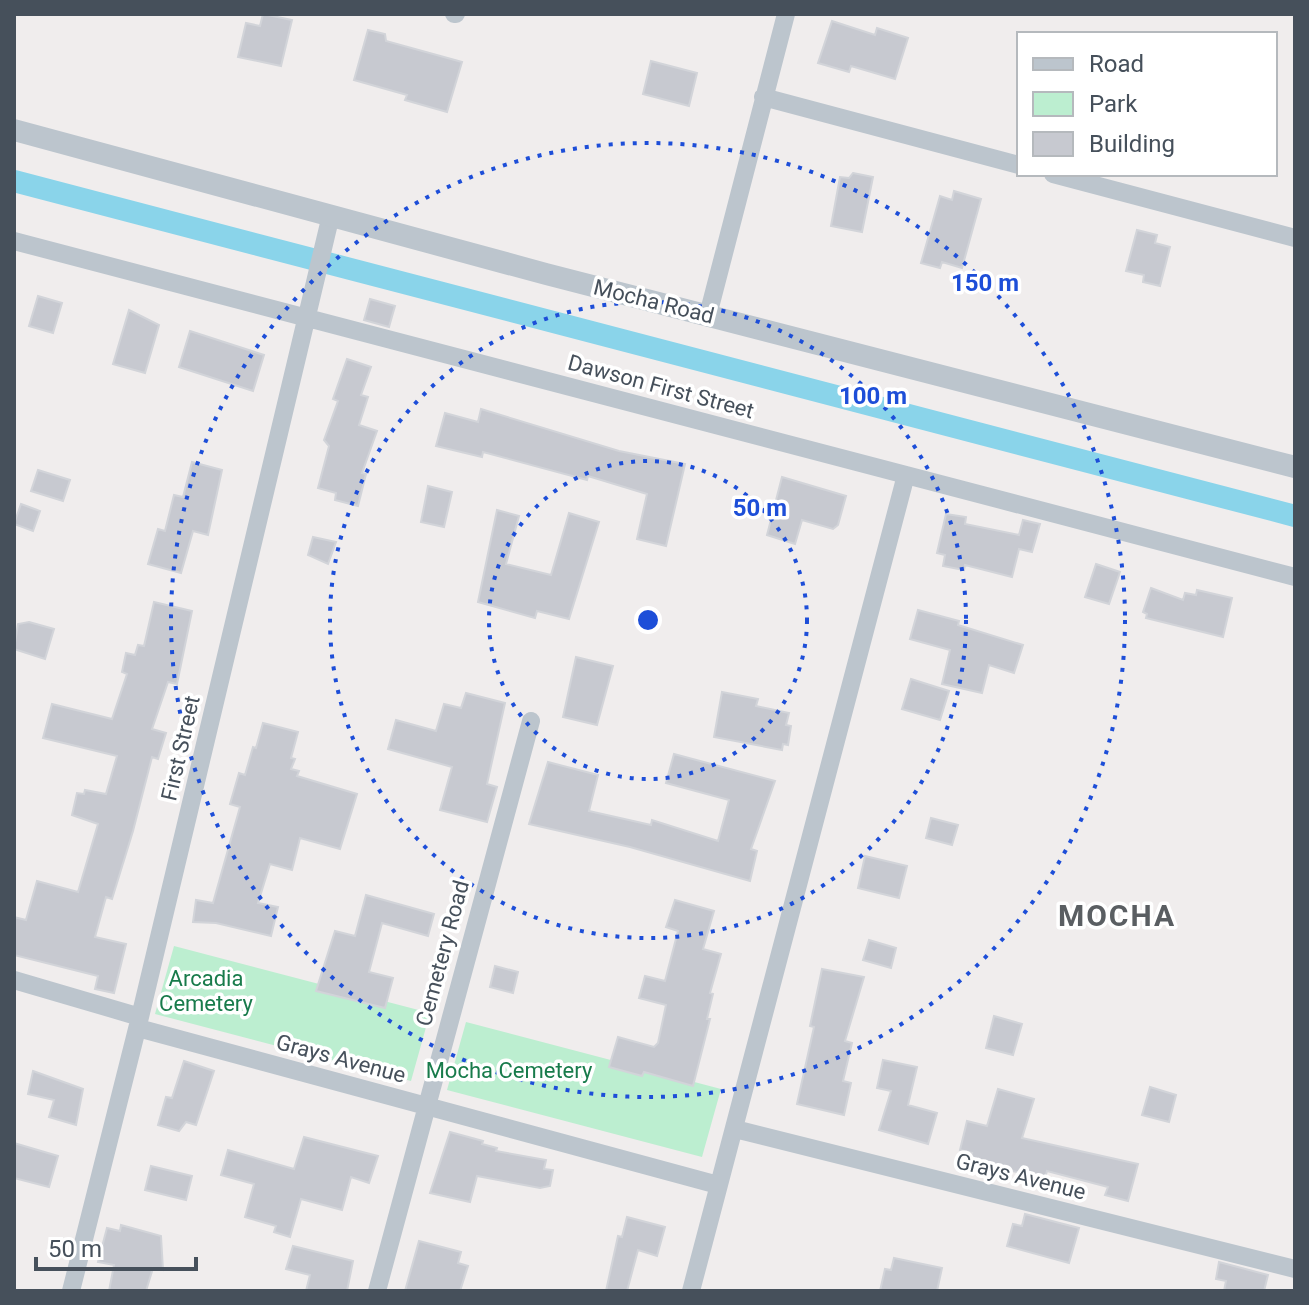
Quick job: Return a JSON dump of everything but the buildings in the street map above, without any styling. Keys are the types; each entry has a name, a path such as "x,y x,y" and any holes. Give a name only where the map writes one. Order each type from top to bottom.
{"street":[{"path":"708,315 786,14"},
{"path":"763,97 1017,164"},
{"name":"Mocha Road","path":"14,130 1295,467"},
{"path":"1061,176 1295,238"},
{"name":"First Street","path":"71,1291 139,1022 331,215"},
{"name":"Dawson First Street","path":"14,241 1295,577"},
{"path":"691,1291 906,475"},
{"name":"Cemetery Road","path":"377,1291 531,721"},
{"name":"Grays Avenue","path":"14,980 139,1022 425,1106 718,1185"},
{"name":"Grays Avenue","path":"735,1129 1295,1269"}],"green space":[{"name":"Arcadia Cemetery","path":"174,946 430,1013 411,1081 155,1014"},
{"name":"Mocha Cemetery","path":"466,1022 721,1089 702,1157 447,1090"}],"waterway":[{"path":"14,181 1295,516"}],"district":[{"name":"MOCHA","path":"1117,916"}]}
